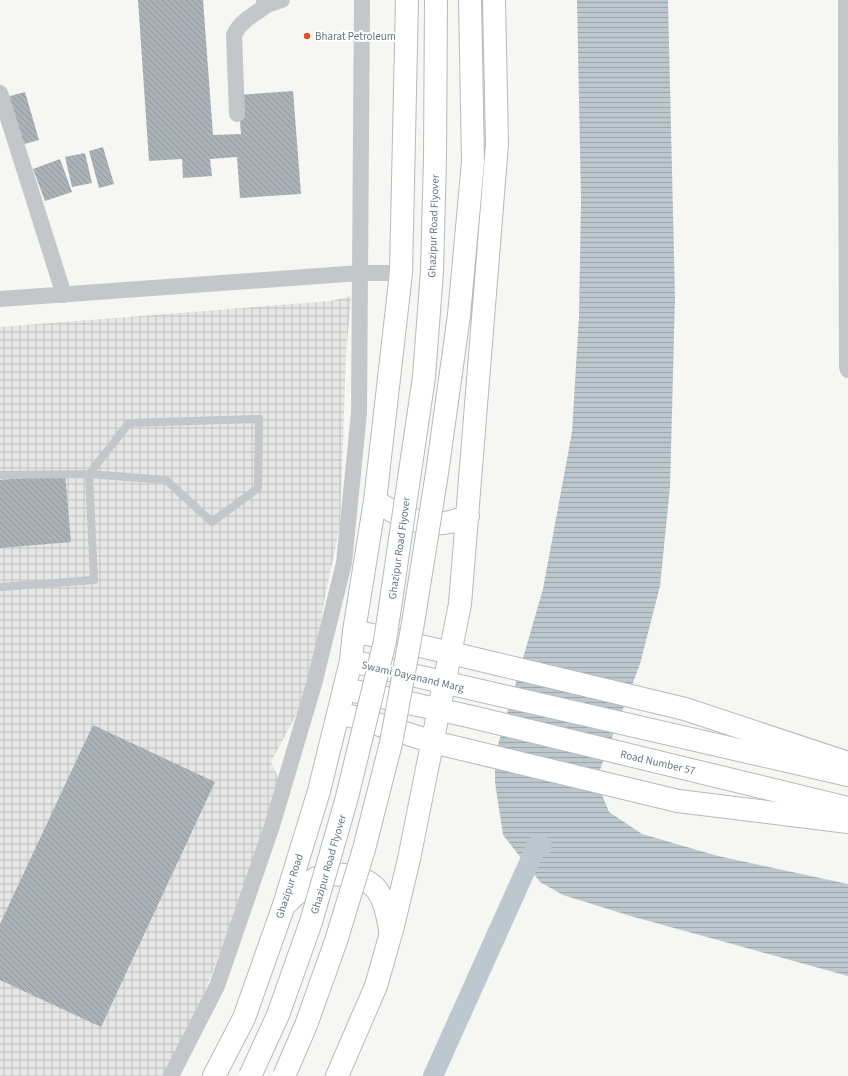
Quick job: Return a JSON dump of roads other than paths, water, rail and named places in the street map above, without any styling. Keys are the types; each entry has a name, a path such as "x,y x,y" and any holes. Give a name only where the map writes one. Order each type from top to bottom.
{"main road":[{"name":"Ghazipur Road","path":"214,1076 244,1018 284,905 320,791 351,662 354,631 375,501 401,273 407,0"},
{"name":"Ghazipur Road Flyover","path":"250,1076 278,1015 311,922 346,801 385,642 424,377 432,271 436,0"},
{"path":"284,1076 306,1025 336,940 364,849 391,743 413,623 437,473 459,315 473,162 470,0"},
{"path":"337,1076 376,986 391,933 409,859 460,604 496,144 494,0"},
{"path":"375,501 392,512 411,520 433,523 449,522 468,516"},
{"path":"354,631 685,709 848,763"},
{"name":"Swami Dayanand Marg","path":"351,662 848,775"},
{"path":"345,689 439,710"},
{"name":"Road Number 57","path":"439,710 848,808"},
{"path":"338,714 355,717 433,742 471,752 678,801 848,822"},
{"path":"284,905 316,878 331,874 344,874 366,881 376,888 385,907 391,933"}],"street":[{"path":"171,1076 217,986 272,826 314,684 344,563 360,413 362,0"},
{"path":"846,0 848,370"},
{"path":"237,114 234,35 237,28 242,23 271,2"},
{"path":"0,93 64,295"},
{"path":"0,299 360,273 401,273"}],"lane":[{"path":"0,475 89,474 166,480 212,522 258,488 259,419 129,423 89,474 94,580 0,587"}],"waterway":[{"path":"433,1076 537,845 542,846"}],"place":[{"name":"Bharat Petroleum","path":"307,36"}]}
